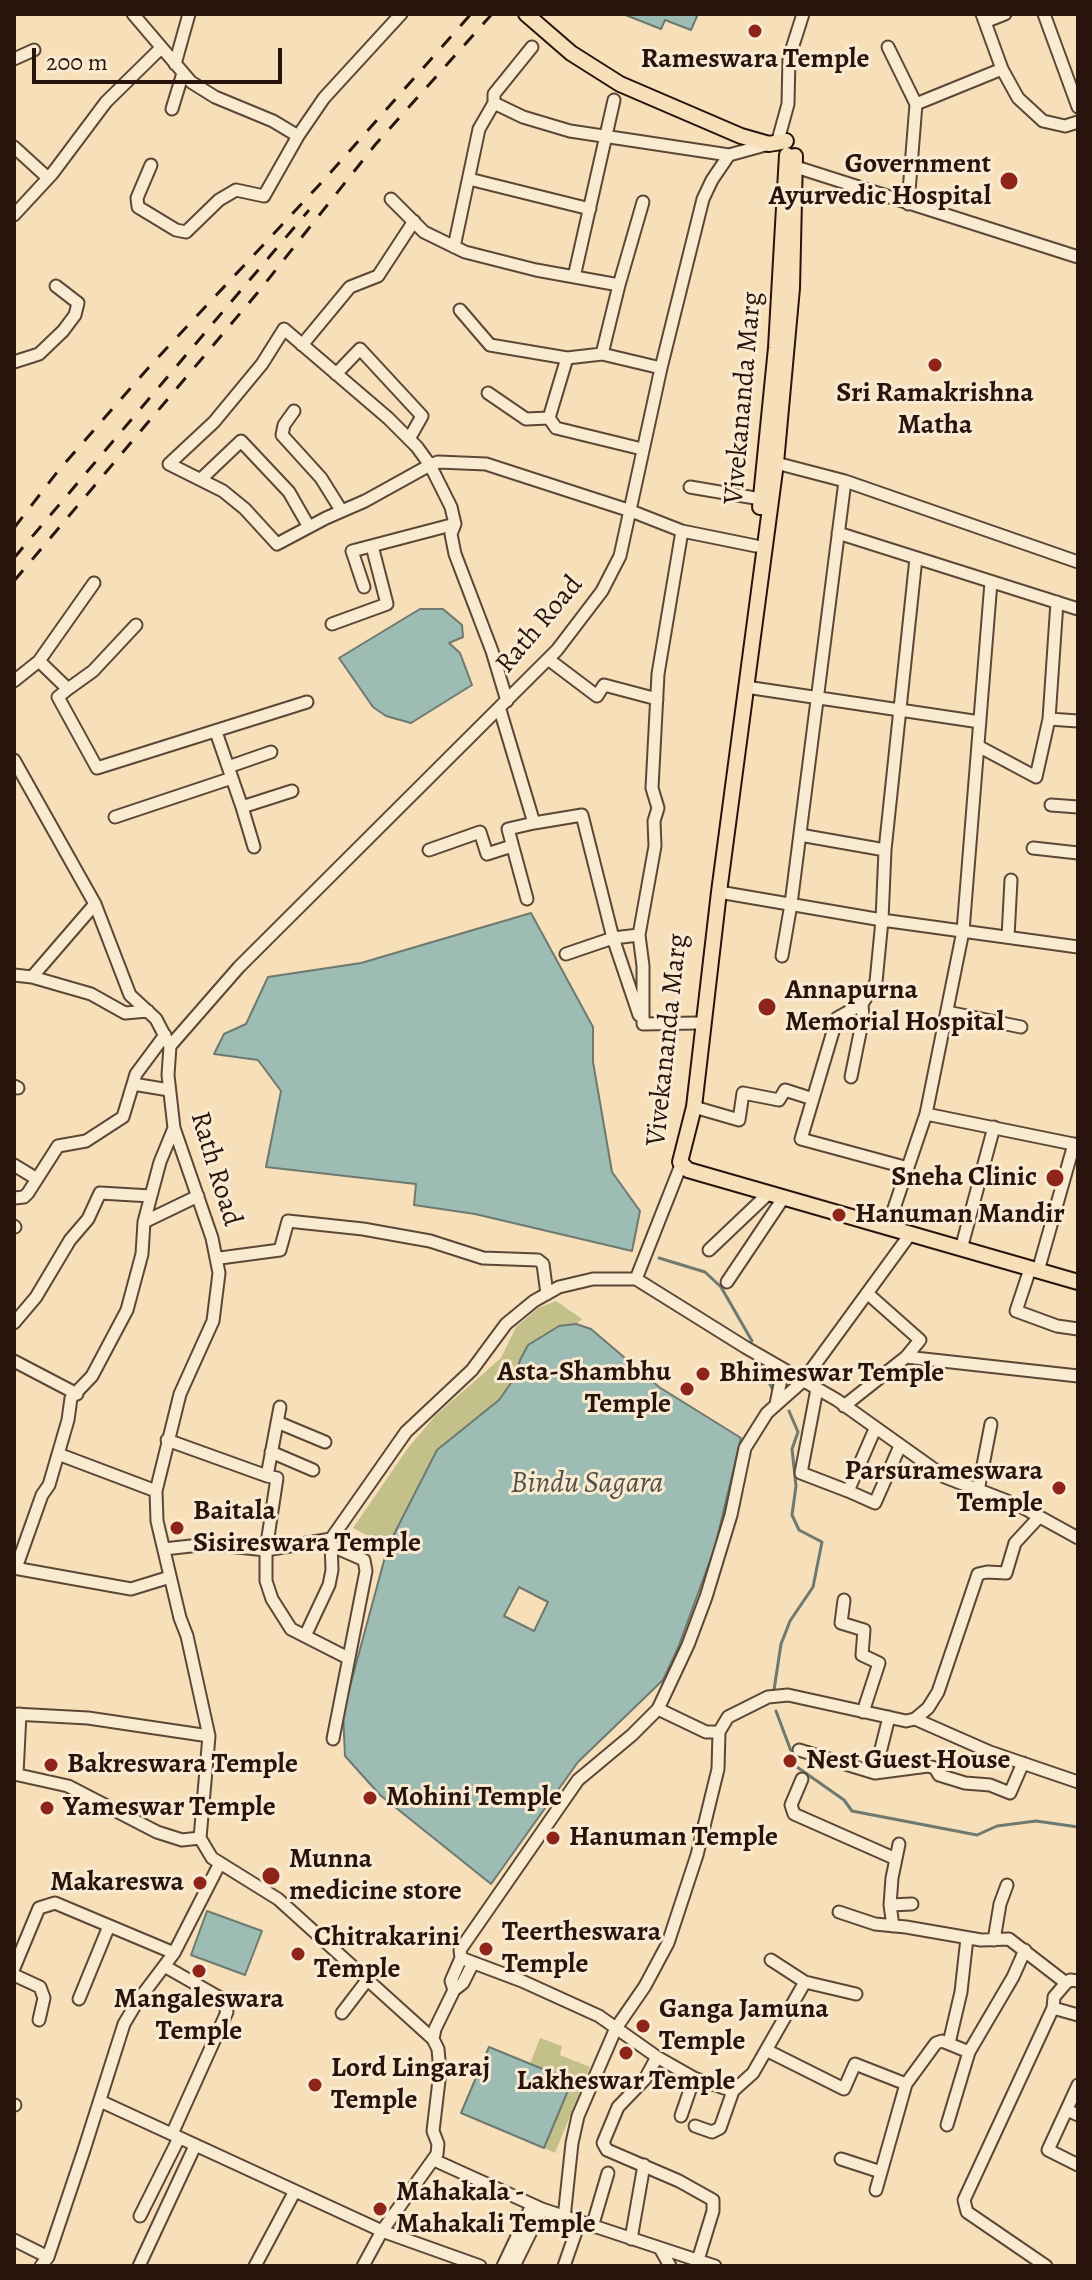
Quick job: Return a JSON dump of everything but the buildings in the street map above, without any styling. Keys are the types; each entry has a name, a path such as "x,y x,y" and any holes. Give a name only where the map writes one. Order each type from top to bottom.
{"main road":[{"path":"526,14 571,53 620,84 720,128 785,151"},
{"name":"Vivekananda Marg","path":"681,1164 678,1156 749,626 776,463 792,288 785,151"},
{"name":"Vivekananda Marg","path":"681,1164 694,1107 709,942 719,892 746,687 777,334 785,151"},
{"path":"681,1164 688,1170 1078,1282"}],"street":[{"path":"133,14 191,82 215,97 273,121 298,136"},
{"path":"172,109 189,14"},
{"path":"151,165 137,205 176,230 186,232 219,200 236,190 264,196 324,98 401,14"},
{"path":"1005,14 984,18 1002,69 1018,98 1043,121 1065,126 1078,122"},
{"path":"1044,14 1078,107"},
{"path":"785,151 789,58 800,15"},
{"path":"454,247 479,129 494,103 494,94 532,47"},
{"path":"888,47 916,104 908,204"},
{"path":"14,215 48,178 106,102 161,48"},
{"path":"14,59 34,50"},
{"path":"916,104 1002,69"},
{"path":"574,277 614,100"},
{"path":"494,103 523,117 607,138 729,155 785,151 908,204 1078,257"},
{"path":"14,147 48,178"},
{"name":"Rath Road","path":"200,1838 209,1736 157,1521 156,1491 180,1394 213,1321 219,1273 198,1196 174,1128 169,1090 168,1040 504,705 583,619 602,591 620,556 642,449 703,199 729,155"},
{"path":"469,179 590,209"},
{"path":"391,199 424,232 465,252 619,285"},
{"path":"602,354 643,202"},
{"path":"302,345 350,287 378,276 414,221"},
{"path":"14,362 39,354 75,315 78,303 56,286"},
{"path":"460,310 490,345 567,358 602,354 661,368"},
{"path":"534,823 492,651 455,554 451,534 455,524 451,507 430,465 409,439 284,329 262,364 214,422 169,464 201,479 245,509 277,544 341,510 365,501 430,465 438,462 486,464 631,511 682,531 756,546"},
{"path":"336,374 360,349 422,416 409,439"},
{"path":"549,418 567,358"},
{"path":"488,393 526,419 549,418"},
{"path":"294,411 284,425 282,435 321,478 341,510"},
{"path":"549,418 556,428 642,449"},
{"path":"201,479 241,441 289,492 309,527"},
{"path":"776,463 845,481 1078,562"},
{"path":"782,956 845,481"},
{"path":"690,487 761,499"},
{"path":"364,587 352,551 455,524"},
{"path":"643,1024 643,966 639,935 655,846 654,821 658,808 652,788 658,674 682,531"},
{"path":"838,533 1078,609"},
{"path":"332,624 387,604 372,546"},
{"path":"908,1168 801,1139 837,1018 862,1004 876,982 885,850 916,558"},
{"path":"888,1226 926,1114 963,931 991,582"},
{"path":"14,681 39,661 94,583"},
{"path":"978,746 1036,777 1049,719 1057,602"},
{"path":"136,625 93,671 58,697 97,768 307,702"},
{"path":"548,659 597,696 604,685 657,699"},
{"path":"39,661 68,689"},
{"path":"746,687 980,722"},
{"path":"1049,719 1078,721"},
{"path":"216,732 254,847"},
{"path":"115,817 230,772 271,752"},
{"path":"14,760 95,904 130,995 156,1019 168,1040 136,1074 123,1117 86,1141 58,1146 24,1197 14,1198"},
{"path":"242,807 292,791"},
{"path":"1051,805 1078,807"},
{"path":"527,899 508,829 582,815 613,938 643,1024"},
{"path":"429,850 480,832 487,854 512,846"},
{"path":"800,835 885,850"},
{"path":"1033,848 1078,853"},
{"path":"1008,937 1011,880"},
{"path":"719,892 882,920 1078,947"},
{"path":"32,977 95,904"},
{"path":"566,954 613,938 639,935"},
{"path":"14,975 91,994 125,1013 148,1011"},
{"path":"851,1077 863,1018 862,1004"},
{"path":"947,1012 1021,1027"},
{"path":"643,1024 697,1023"},
{"path":"133,1084 169,1090"},
{"path":"694,1107 739,1120 743,1093 779,1100 785,1090 813,1099"},
{"path":"926,1114 1076,1145 1034,1270 1016,1311 1057,1326 1078,1329"},
{"path":"961,1249 994,1127"},
{"path":"170,1577 131,1589 15,1568 58,1454 71,1398 92,1376 127,1310 142,1254 144,1222 160,1162 174,1128"},
{"path":"636,1279 681,1164"},
{"path":"14,1165 37,1179"},
{"path":"14,1323 36,1297 70,1240 88,1219 100,1193 151,1196"},
{"path":"709,1250 769,1193"},
{"path":"144,1222 198,1196"},
{"path":"727,1282 784,1197"},
{"path":"216,1256 280,1250 288,1221 318,1224 430,1241 483,1258 538,1260 543,1264 547,1294"},
{"path":"454,1990 451,1981 461,1958 460,1950 578,1780 658,1709 706,1597 731,1515 745,1448 767,1413 803,1381 911,1233"},
{"path":"305,1636 329,1585 331,1542 406,1432 472,1370 506,1324 559,1287 593,1279 636,1279 844,1406 945,1477 1020,1506 1078,1538"},
{"path":"844,1406 906,1357 920,1340 867,1293"},
{"path":"906,1357 1078,1376"},
{"path":"14,1361 77,1394"},
{"path":"776,1405 783,1369"},
{"path":"817,1389 801,1473 875,1503 900,1446"},
{"path":"267,1476 280,1407"},
{"path":"277,1422 325,1442"},
{"path":"978,1491 991,1424"},
{"path":"848,1491 875,1429"},
{"path":"167,1440 277,1478 266,1550 266,1581 272,1599 291,1629 348,1658"},
{"path":"271,1452 313,1470"},
{"path":"58,1454 156,1491"},
{"path":"564,2218 578,2116 616,2028 645,1986 668,1943 697,1855 718,1769 719,1732 728,1717 768,1697 788,1695 906,1721 915,1719 928,1708 938,1692 978,1574 1006,1573 1015,1543 1039,1517"},
{"path":"164,1549 209,1544 266,1550 331,1542 366,1564 333,1739"},
{"path":"844,1600 841,1623 864,1630 862,1655 879,1663 863,1712"},
{"path":"658,1709 706,1732 719,1732"},
{"path":"209,1736 88,1718 17,1714 15,1774 68,1786 157,1832 182,1840 200,1838 212,1858 278,1899 433,2039 438,2049 440,2072 433,2131 438,2144 434,2160 382,2231 363,2266"},
{"path":"875,1773 889,1717"},
{"path":"915,1719 990,1752 1077,1779"},
{"path":"799,1750 875,1773 928,1766 935,1768 939,1775 965,1783 990,1785 1010,1793 1023,1763"},
{"path":"802,1779 791,1805 794,1814 896,1859"},
{"path":"893,1926 890,1905 899,1844"},
{"path":"14,2240 44,2261 124,2024 137,2002 166,1967 220,1863"},
{"path":"994,1940 1000,1904 1007,1885"},
{"path":"14,1968 39,1908 55,1903 174,1953"},
{"path":"890,1905 912,1904"},
{"path":"839,1912 875,1924 967,1938 1009,1939 1072,1982 1054,1997 1053,2008 968,2186 964,2207 1046,2266"},
{"path":"79,1999 109,1926"},
{"path":"949,2043 961,1992 967,1938"},
{"path":"947,2125 969,2052 1013,1977 1025,1950"},
{"path":"461,1958 599,2016 657,2057 694,2078 733,2091"},
{"path":"771,1960 805,1982 856,1994"},
{"path":"433,2039 454,1990 463,1983 473,1963"},
{"path":"140,2216 227,2012 222,1999 166,1967"},
{"path":"14,1975 40,1987 44,1998 39,2020"},
{"path":"342,2013 368,1979"},
{"path":"695,2126 717,2131 733,2091 747,2081 805,1982"},
{"path":"1053,2008 1078,2015"},
{"path":"876,2190 906,2084 936,2043 949,2043 969,2052"},
{"path":"766,2050 844,2089 855,2064 906,2084"},
{"path":"657,2057 645,2079 618,2107 603,2143 607,2150 679,2181 713,2200 713,2211 698,2260"},
{"path":"681,2116 694,2078"},
{"path":"1078,2085 1072,2112 1048,2150 1078,2165"},
{"path":"100,2101 382,2231 480,2266"},
{"path":"139,2266 195,2146"},
{"path":"841,2159 881,2172"},
{"path":"434,2160 564,2218 631,2239 661,2256 670,2266"},
{"path":"631,2239 644,2165"},
{"path":"592,2227 608,2173"},
{"path":"255,2266 295,2191"},
{"path":"503,2266 537,2207"},
{"path":"514,2266 537,2207"},
{"path":"564,2266 579,2223"},
{"path":"661,2256 698,2260 715,2266"}],"shaded area":[{"path":"556,1301 582,1319 576,1324 559,1326 542,1335 520,1360 516,1376 499,1400 437,1450 388,1546 353,1528 408,1448 436,1415 501,1358 516,1327 538,1308"},
{"path":"540,2038 562,2046 560,2055 590,2067 555,2153 544,2148 572,2081 530,2064"}],"water":[{"path":"623,14 698,14 691,30 665,20 661,29"},
{"path":"420,609 443,609 462,625 463,637 449,643 460,653 472,685 411,723 386,716 373,707 339,658"},
{"path":"531,913 593,1027 593,1062 612,1172 640,1211 632,1251 475,1214 414,1205 416,1184 266,1167 281,1091 258,1060 214,1054 224,1034 246,1024 268,977 361,963"},
{"name":"Bindu Sagara","path":"576,1324 591,1329 659,1387 741,1438 715,1547 663,1680 578,1762 491,1884 380,1795 345,1756 343,1712 388,1546 437,1450 499,1400 516,1376 528,1345 559,1326","holes":["519,1587 548,1602 534,1631 504,1616"]},
{"path":"207,1911 262,1931 245,1975 191,1955"},
{"path":"489,2047 572,2081 544,2148 461,2113"}],"waterway":[{"path":"659,1258 705,1272 721,1287 752,1341"},
{"path":"760,1365 773,1390"},
{"path":"774,1690 781,1644 790,1621 813,1587 822,1542 799,1530 792,1515 796,1486 792,1449 798,1432 789,1411"},
{"path":"776,1711 797,1767 844,1800 852,1811 977,1835 997,1826 1036,1821 1078,1827"}],"railway":[{"path":"14,528 58,471 150,366 322,182 471,14"},
{"path":"14,581 259,291 375,145 492,14"},
{"path":"14,558 309,210"}],"place":[{"name":"Rameswara Temple","path":"755,31"},
{"name":"Government Ayurvedic Hospital","path":"1009,181"},
{"name":"Sri Ramakrishna Matha","path":"935,365"},
{"name":"Annapurna Memorial Hospital","path":"767,1007"},
{"name":"Sneha Clinic","path":"1055,1178"},
{"name":"Hanuman Mandir","path":"839,1215"},
{"name":"Bhimeswar Temple","path":"703,1374"},
{"name":"Asta-Shambhu Temple","path":"687,1389"},
{"name":"Parsurameswara Temple","path":"1059,1488"},
{"name":"Baitala Sisireswara Temple","path":"177,1528"},
{"name":"Nest Guest House","path":"790,1761"},
{"name":"Bakreswara Temple","path":"51,1765"},
{"name":"Mohini Temple","path":"370,1798"},
{"name":"Yameswar Temple","path":"47,1808"},
{"name":"Hanuman Temple","path":"553,1838"},
{"name":"Munna medicine store","path":"271,1876"},
{"name":"Makareswa","path":"200,1883"},
{"name":"Teertheswara Temple","path":"486,1949"},
{"name":"Chitrakarini Temple","path":"298,1954"},
{"name":"Mangaleswara Temple","path":"199,1971"},
{"name":"Ganga Jamuna Temple","path":"643,2026"},
{"name":"Lakheswar Temple","path":"626,2053"},
{"name":"Lord Lingaraj Temple","path":"315,2085"},
{"name":"Mahakala - Mahakali Temple","path":"380,2209"}]}
